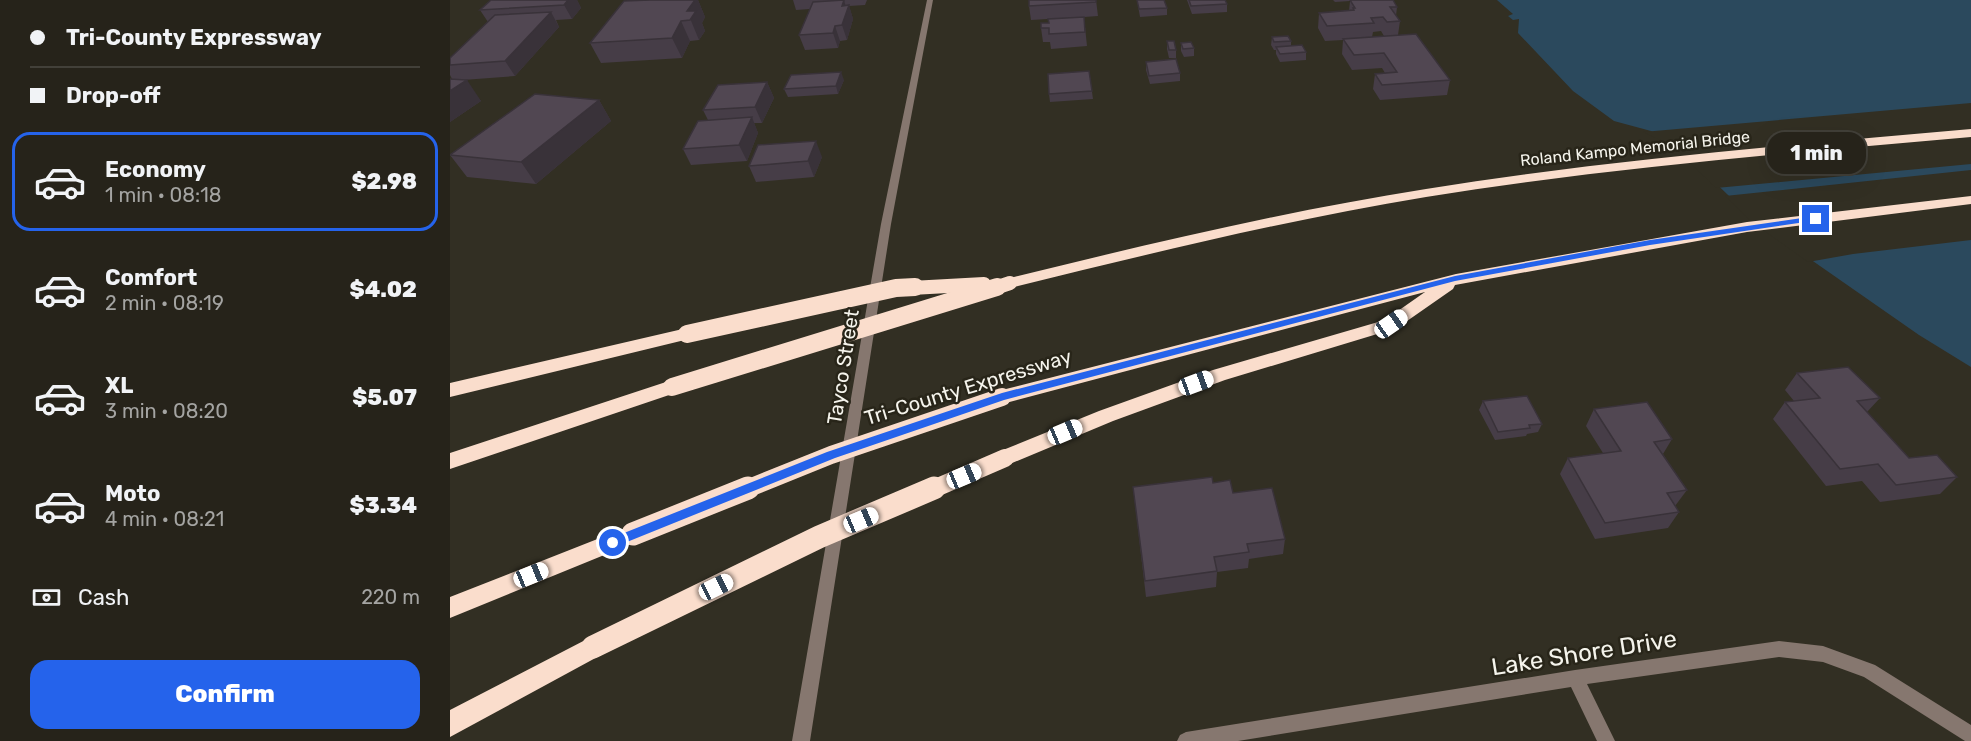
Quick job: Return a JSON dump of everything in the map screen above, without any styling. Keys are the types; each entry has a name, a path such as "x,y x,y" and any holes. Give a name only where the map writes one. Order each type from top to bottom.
{"highway":[{"name":"Roland Kampo Memorial Bridge","path":"1010,283 1166,244 1286,218 1482,184 1648,163 1971,133"},
{"name":"Tri-County Expressway","path":"450,608 831,455 1002,397 1455,279 1747,227 1971,200"},
{"path":"450,724 592,647 819,537 1106,416 1219,375 1391,324 1455,279"},
{"path":"450,390 896,288 1010,283"},
{"path":"450,461 672,387 1010,283"}],"street":[{"name":"Tayco Street","path":"801,741 886,224 930,0"},
{"name":"Lake Shore Drive","path":"1186,741 1575,678 1779,649 1823,654 1869,671 1971,735"},
{"path":"1575,678 1606,741"}],"water":[{"path":"1497,0 1971,0 1971,367 1919,335 1754,220 1674,143 1651,131 1614,121 1573,91 1518,33 1519,19 1513,20 1508,16 1513,14"}],"pier":[{"path":"1971,103 1971,164 1716,188 1673,146 1643,132"},
{"path":"1971,170 1971,240 1853,254 1808,262 1752,222 1725,196"}],"building":[{"path":"491,0 568,0 564,5 480,10"},
{"path":"695,0 687,11 696,11 690,20 681,21 672,38 590,43 624,1"},
{"path":"844,0 842,6 849,5 842,25 835,26 833,33 799,35 813,2"},
{"path":"1029,0 1096,0 1096,2 1029,6"},
{"path":"1137,0 1164,0 1167,8 1139,9"},
{"path":"1189,0 1225,0 1227,4 1191,6"},
{"path":"1350,0 1393,0 1397,7 1390,7 1400,21 1387,22 1383,17 1371,18 1374,23 1327,26 1319,13 1354,10"},
{"path":"551,12 505,61 450,65 450,58 495,15"},
{"path":"1084,17 1085,32 1049,34 1049,28 1041,28 1041,23 1049,23 1048,19"},
{"path":"1416,34 1450,80 1382,85 1375,74 1397,72 1384,53 1354,55 1343,39"},
{"path":"1288,36 1291,41 1274,42 1272,37"},
{"path":"1167,41 1174,41 1176,50 1169,50"},
{"path":"1191,42 1194,48 1183,49 1181,43"},
{"path":"1302,45 1306,52 1280,54 1276,47"},
{"path":"1176,59 1180,73 1149,76 1146,62"},
{"path":"1089,71 1092,91 1049,94 1048,74"},
{"path":"841,72 836,86 784,89 791,75"},
{"path":"450,79 467,80 450,91"},
{"path":"767,82 755,107 703,110 718,85"},
{"path":"535,94 599,100 521,162 450,155"},
{"path":"752,117 739,145 683,149 698,121"},
{"path":"816,141 808,161 749,166 758,145"},
{"path":"1848,367 1880,398 1857,401 1909,458 1937,455 1957,477 1896,485 1878,464 1840,469 1785,402 1820,398 1797,373"},
{"path":"1527,396 1542,424 1498,432 1483,401"},
{"path":"1647,402 1672,439 1654,442 1687,490 1667,493 1679,512 1605,523 1568,458 1621,451 1594,409"},
{"path":"1212,477 1213,483 1230,480 1233,493 1272,488 1285,539 1247,544 1249,552 1214,557 1217,571 1145,581 1133,487"}],"route":[{"path":"613,543 831,455 1002,397 1455,279 1650,243 1747,227 1816,219"}]}
